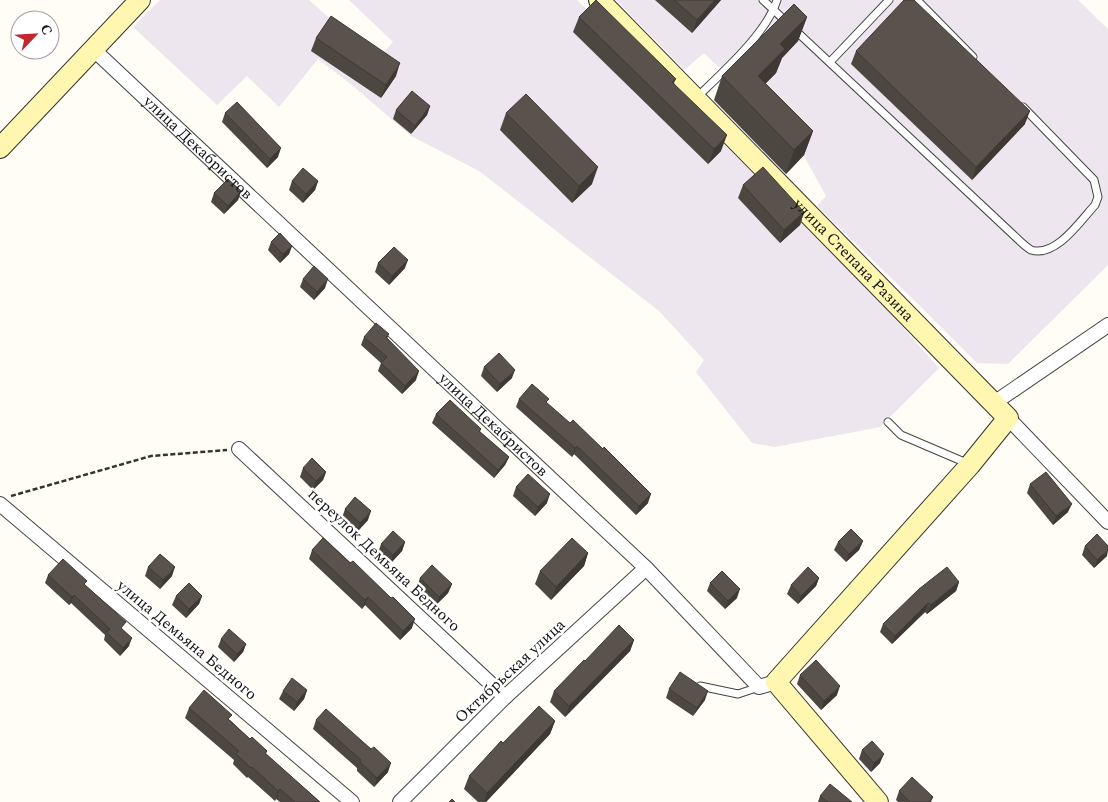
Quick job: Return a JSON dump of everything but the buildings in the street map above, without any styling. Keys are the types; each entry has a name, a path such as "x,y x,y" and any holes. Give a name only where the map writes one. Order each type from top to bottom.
{"street":[{"path":"0,148 140,0"},
{"name":"улица Степана Разина","path":"599,0 1107,517"},
{"name":"улица Декабристов","path":"93,49 646,568 767,685 878,802"},
{"path":"994,403 1108,325"},
{"path":"767,685 970,465 1008,418"},
{"name":"переулок Демьяна Бедного","path":"239,449 506,697"},
{"name":"улица Демьяна Бедного","path":"4,500 352,802"},
{"name":"Октябрьская улица","path":"400,802 506,697 646,568"}],"lane":[{"path":"763,0 1022,243 1031,250 1041,251 1060,244 1095,205 1098,197 1094,180 1019,103"},
{"path":"695,98 723,72 762,29 777,0"},
{"path":"830,62 889,0"},
{"path":"917,0 978,62"},
{"path":"888,422 901,435 970,465"},
{"path":"700,686 738,694 767,685"}],"path":[{"path":"4,500 152,456 239,449"}],"shaded area":[{"path":"160,0 309,0 377,60 393,42 349,0 577,0 828,243 939,368 880,427 775,447 752,443 696,372 704,360 659,311 479,171 411,136 353,86 318,59 279,107 247,76 217,105 133,27"},
{"path":"616,0 1078,0 1108,29 1108,265 1008,364 977,363 817,206 826,196 804,156 783,177 710,104 733,81 704,53 684,70"}]}
